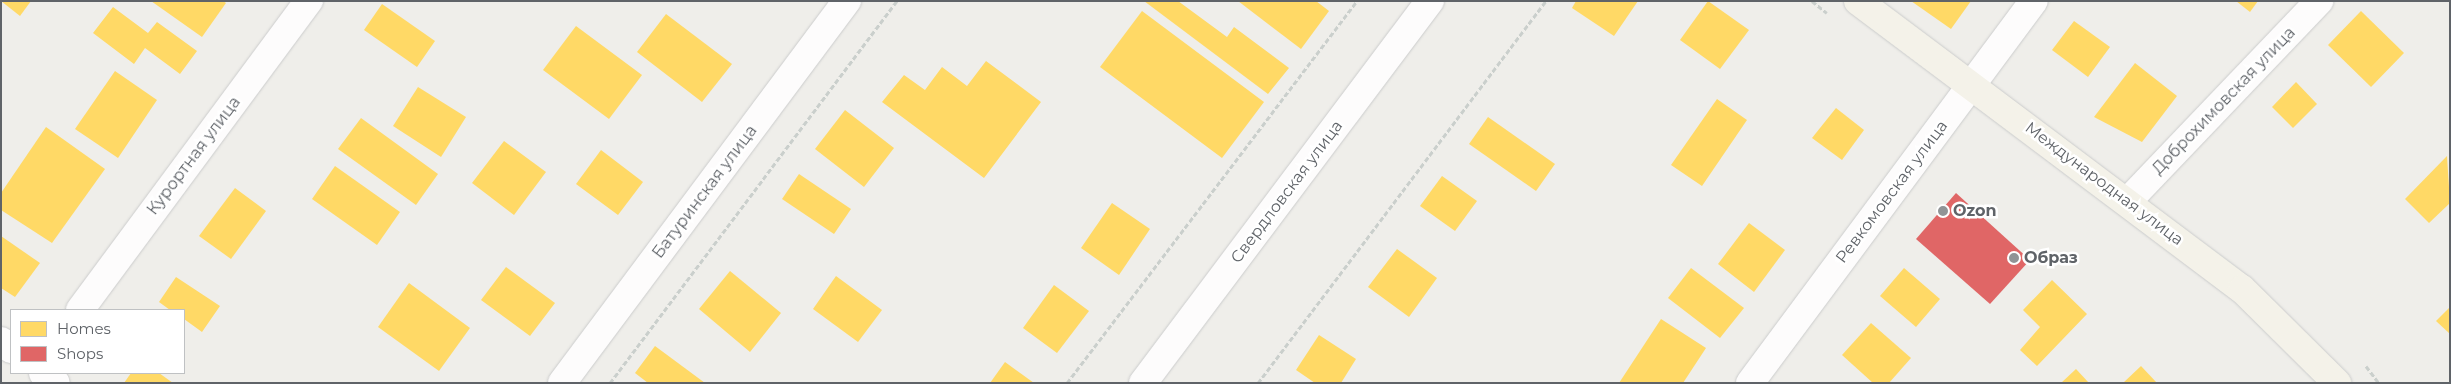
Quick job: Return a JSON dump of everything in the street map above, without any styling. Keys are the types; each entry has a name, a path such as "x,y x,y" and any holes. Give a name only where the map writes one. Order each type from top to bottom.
{"main road":[{"name":"Международная улица","path":"1858,1 2128,201 2242,289 2337,383"}],"street":[{"name":"Курортная улица","path":"81,309 309,1"},
{"name":"Батуринская улица","path":"562,383 847,1"},
{"name":"Свердловская улица","path":"1143,383 1430,1"},
{"name":"Ревкомовская улица","path":"1750,383 2034,1"},
{"name":"Доброхимовская улица","path":"2128,201 2319,1"},
{"path":"44,374 56,383"}],"path":[{"path":"610,383 897,1"},
{"path":"1067,383 1357,1"},
{"path":"1258,383 1546,1"}],"building: Homes":[{"path":"1,1 31,1 20,16"},
{"path":"151,1 223,1 226,3 202,37"},
{"path":"1144,1 1178,1 1227,37 1234,27 1289,68 1268,94"},
{"path":"1238,1 1316,1 1329,11 1301,49"},
{"path":"1576,1 1638,1 1614,36 1572,8"},
{"path":"1708,1 1749,30 1720,69 1680,40"},
{"path":"1911,1 1971,1 1951,29"},
{"path":"2236,1 2258,1 2250,12"},
{"path":"382,4 435,41 417,67 364,30"},
{"path":"113,7 148,33 157,22 197,51 180,74 145,48 134,64 93,33"},
{"path":"1142,11 1264,102 1222,158 1100,67"},
{"path":"2361,11 2404,53 2371,87 2328,45"},
{"path":"666,14 732,64 702,102 637,52"},
{"path":"2074,21 2110,47 2088,77 2052,50"},
{"path":"576,26 642,75 609,119 543,70"},
{"path":"986,61 1041,102 984,178 882,102 904,75 925,90 942,67 967,86"},
{"path":"2135,63 2177,96 2142,142 2094,117"},
{"path":"115,71 157,100 118,158 75,129"},
{"path":"2296,82 2317,104 2293,128 2272,107"},
{"path":"418,87 466,117 441,157 393,126"},
{"path":"1717,99 1747,120 1702,186 1671,165"},
{"path":"1836,108 1864,130 1842,160 1812,138"},
{"path":"845,110 894,148 864,187 815,149"},
{"path":"1488,117 1555,164 1536,191 1469,144"},
{"path":"361,118 438,174 416,205 338,149"},
{"path":"46,127 105,169 52,243 1,210 1,193"},
{"path":"504,141 546,172 514,215 472,183"},
{"path":"601,150 643,182 618,215 576,184"},
{"path":"2447,156 2450,203 2429,223 2405,199"},
{"path":"335,166 400,212 377,245 312,199"},
{"path":"799,174 851,209 834,234 782,199"},
{"path":"1442,176 1477,201 1455,231 1420,206"},
{"path":"235,188 266,211 231,259 199,236"},
{"path":"1112,203 1150,229 1119,275 1081,248"},
{"path":"1749,223 1785,250 1754,292 1718,264"},
{"path":"1,236 40,263 15,297 1,288"},
{"path":"1397,249 1437,278 1409,317 1368,287"},
{"path":"506,267 555,303 530,336 481,300"},
{"path":"1691,268 1744,308 1720,338 1668,298"},
{"path":"1904,268 1940,299 1916,327 1880,296"},
{"path":"730,271 781,313 750,352 699,309"},
{"path":"836,276 882,310 858,342 813,309"},
{"path":"176,277 220,306 202,332 185,320 185,309 169,309 159,302"},
{"path":"2052,280 2087,314 2037,366 2020,350 2040,327 2023,310"},
{"path":"409,283 470,328 439,371 378,327"},
{"path":"1054,285 1089,311 1057,353 1023,328"},
{"path":"2450,307 2450,334 2436,321"},
{"path":"1661,319 1706,348 1683,383 1619,383"},
{"path":"1871,323 1911,358 1889,383 1873,383 1842,355"},
{"path":"1319,335 1356,359 1341,383 1315,383 1296,370"},
{"path":"655,346 705,383 648,383 635,373"},
{"path":"1005,362 1034,383 990,383"},
{"path":"2141,366 2157,383 2123,383"},
{"path":"2076,369 2089,383 2061,383"},
{"path":"130,374 160,374 173,383 124,383"}],"building: Shops":[{"path":"1956,193 2030,260 1990,304 1916,239"}],"place":[{"name":"Ozon","path":"1943,211"},
{"name":"Образ","path":"2014,258"}]}
